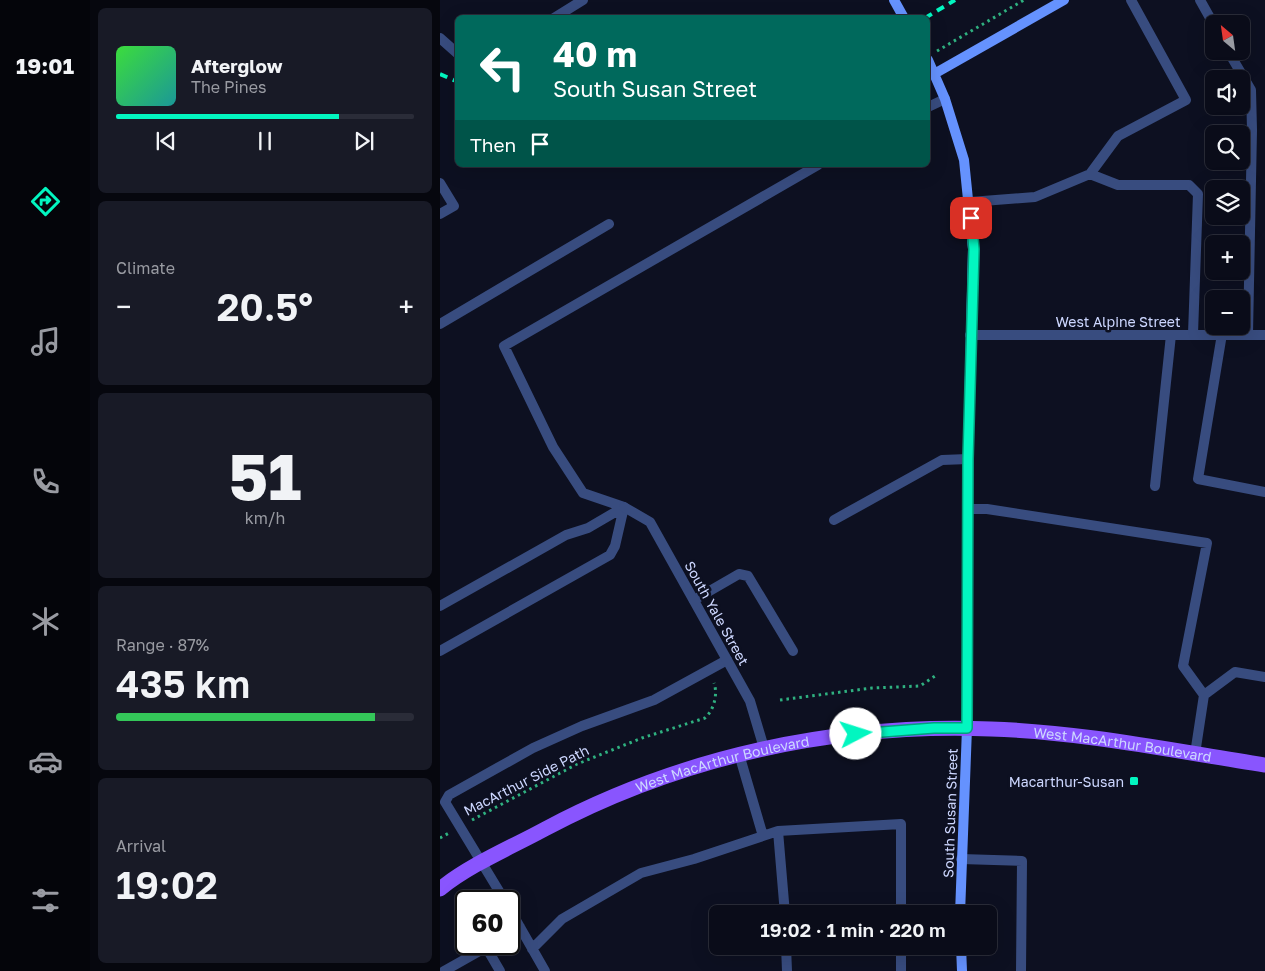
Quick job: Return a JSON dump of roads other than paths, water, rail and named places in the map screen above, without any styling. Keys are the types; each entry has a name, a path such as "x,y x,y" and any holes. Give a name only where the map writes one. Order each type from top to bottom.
{"main road":[{"name":"West MacArthur Boulevard","path":"440,886 570,816 633,787 683,769 739,754 821,737 874,732 967,728 1100,739 1265,765"}],"street":[{"path":"559,15 583,0"},
{"path":"894,0 902,15"},
{"path":"934,74 1064,0"},
{"path":"970,202 1035,197 1090,174 1118,136 1186,100 1130,0"},
{"path":"1200,0 1208,15"},
{"path":"440,38 455,51"},
{"path":"1233,60 1251,90 1252,140 1249,290"},
{"name":"South Susan Street","path":"930,65 945,99 964,160 974,249 970,336 968,459 967,728 960,905"},
{"path":"930,106 945,99"},
{"name":"South Yale Street","path":"764,748 750,701 650,522 624,506 583,493 553,447 504,346 815,167"},
{"path":"1090,174 1118,185 1189,185 1198,194 1193,334"},
{"path":"440,182 454,206 440,214"},
{"path":"440,324 609,224"},
{"name":"West Alpine Street","path":"970,336 1205,334"},
{"name":"West Alpine Street","path":"1250,334 1265,335"},
{"path":"1154,486 1171,335"},
{"path":"1222,335 1198,479 1265,492"},
{"path":"834,520 942,460 968,459"},
{"path":"440,606 566,535 588,528 624,506"},
{"path":"440,651 610,554 615,546 624,506"},
{"path":"969,509 987,509 1207,543 1184,666 1204,695 1195,754"},
{"path":"694,600 739,574 748,576 793,651"},
{"path":"498,890 445,802 449,795 533,748 582,726 654,700 728,660"},
{"path":"1204,695 1235,672 1265,677"},
{"path":"739,754 763,836"},
{"path":"532,949 562,919 641,873 694,859 778,831 901,824 901,905"},
{"path":"778,831 784,905"},
{"path":"961,859 1022,861 1021,971"},
{"path":"520,927 545,971"},
{"path":"444,971 472,955"},
{"path":"493,955 500,971"},
{"path":"787,955 788,971"},
{"path":"900,971 901,955"},
{"path":"961,955 962,971"}],"railway":[{"path":"930,15 955,0"},
{"path":"440,74 455,81"}],"place":[{"name":"Macarthur-Susan","path":"1134,781"}]}
